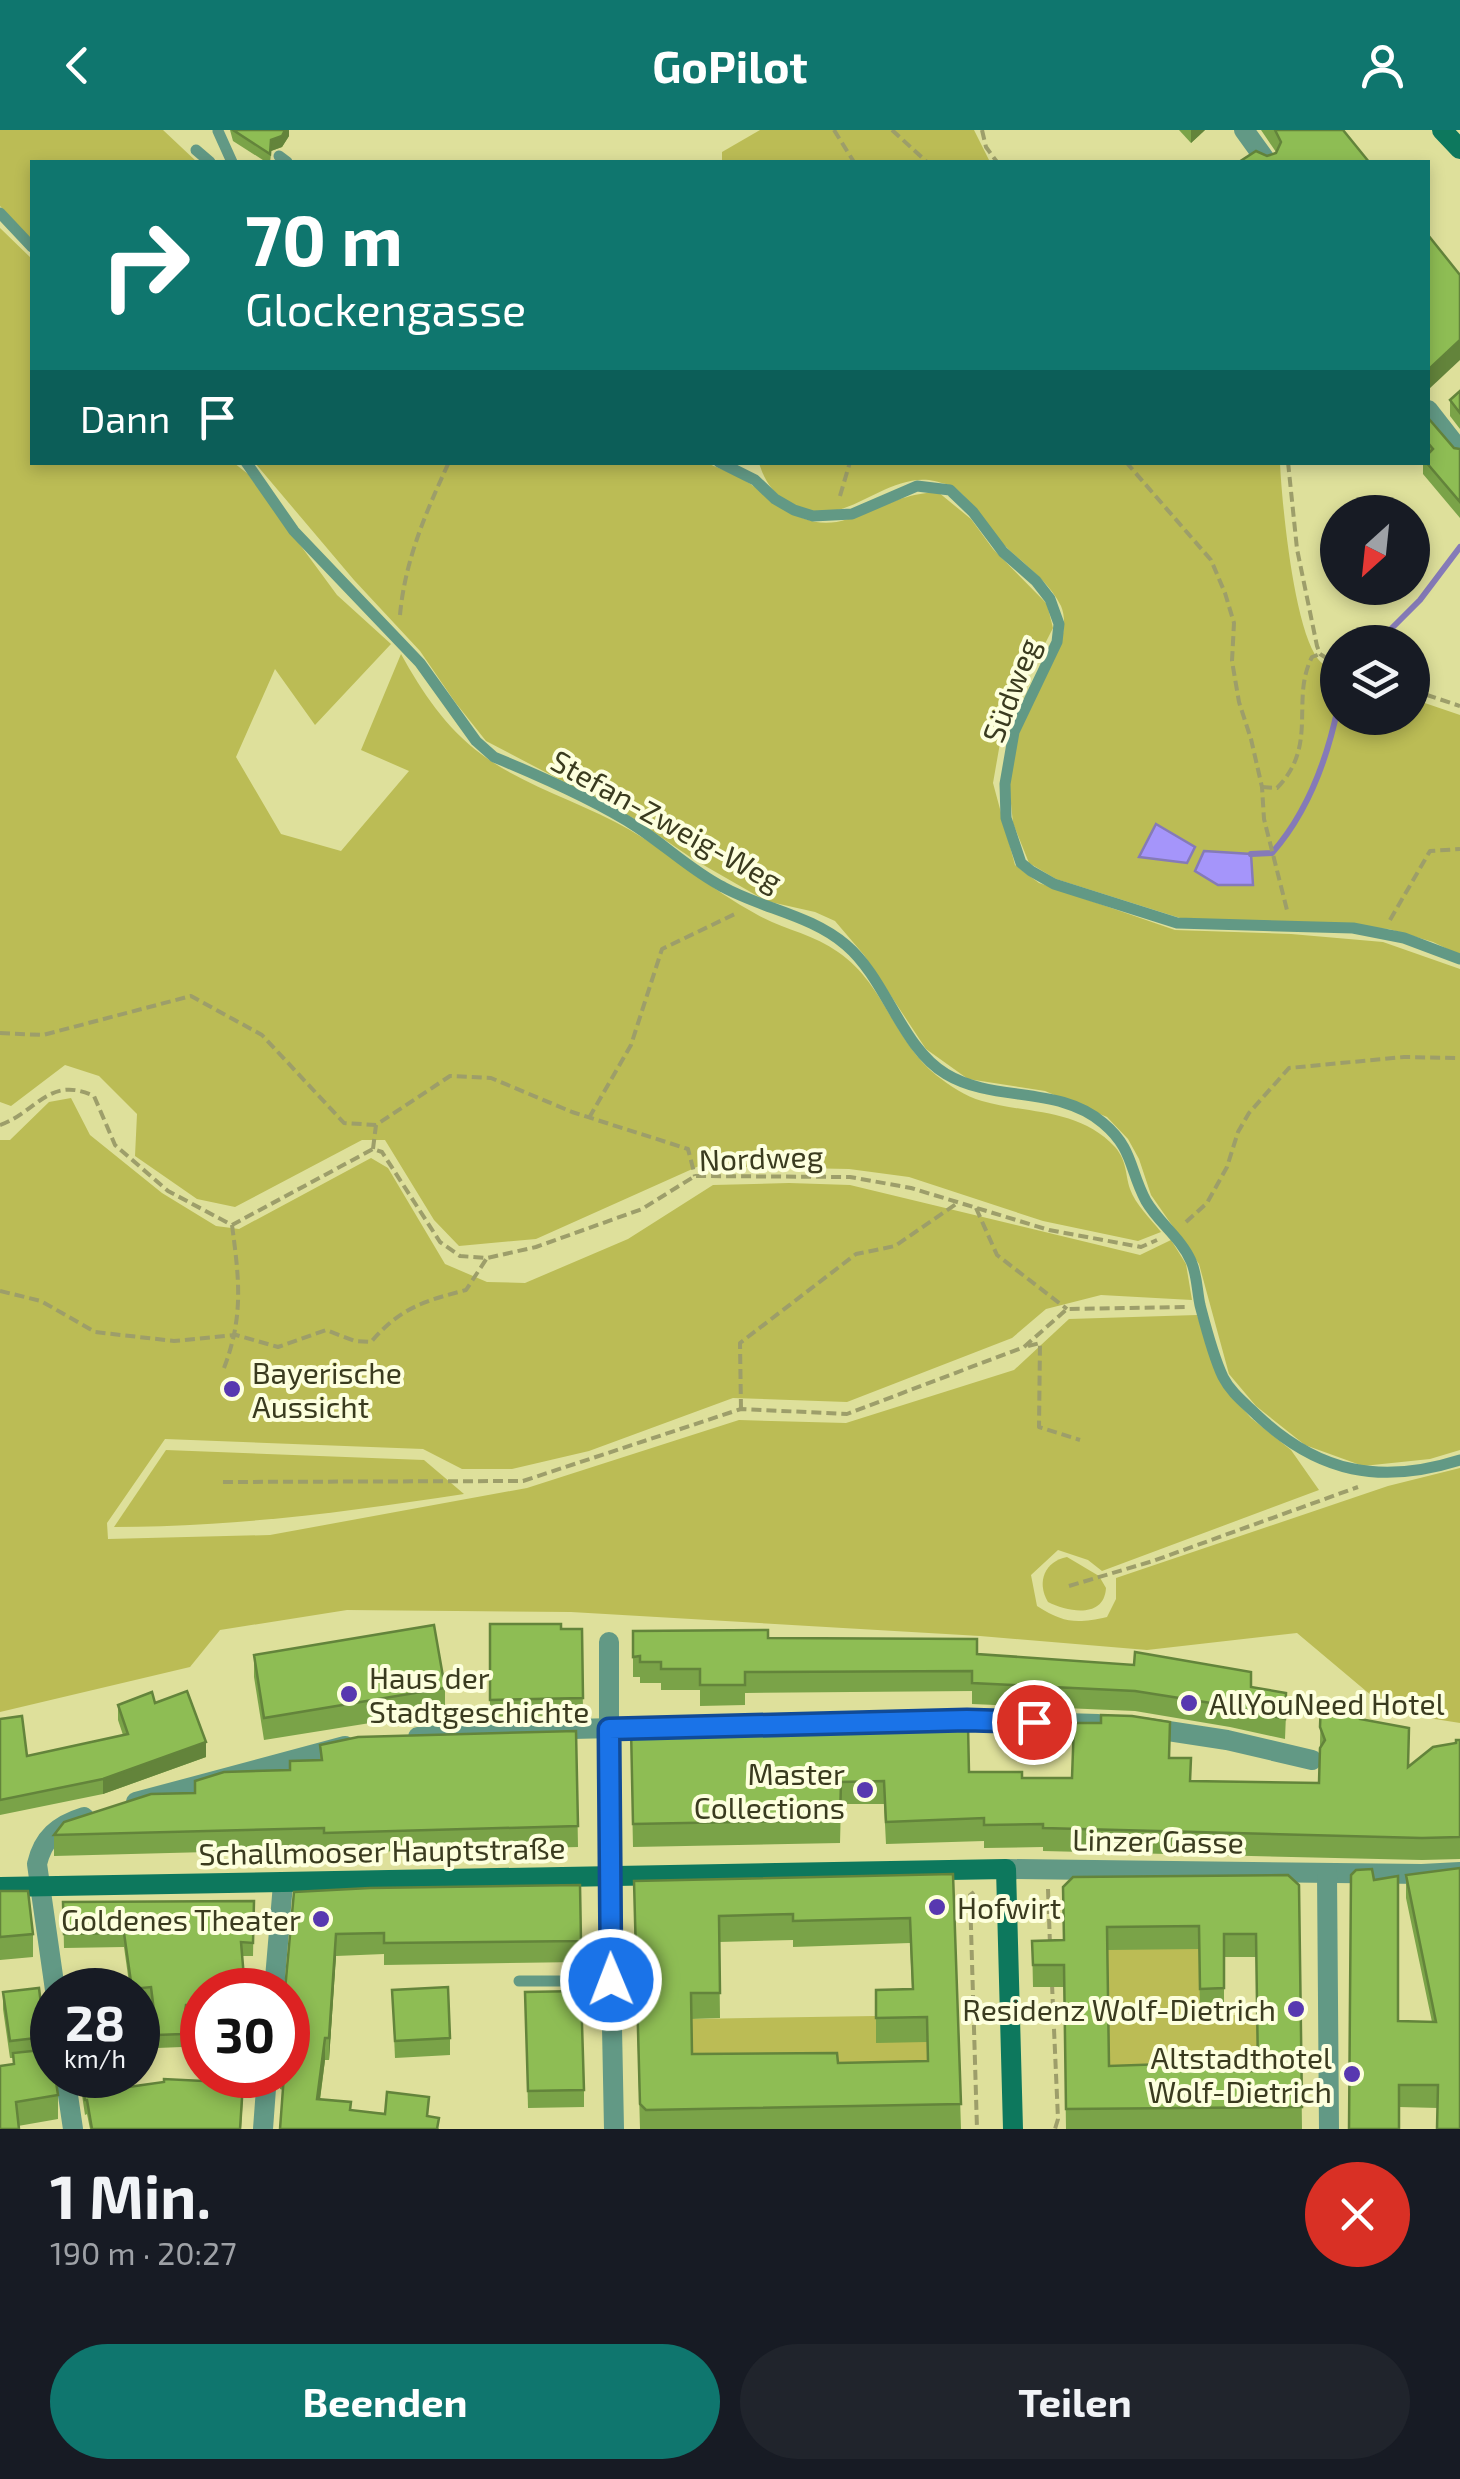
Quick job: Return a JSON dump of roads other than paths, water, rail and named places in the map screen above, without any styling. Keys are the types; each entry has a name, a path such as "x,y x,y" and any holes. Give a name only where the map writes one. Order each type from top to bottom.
{"street":[{"path":"1244,130 1265,160"},
{"path":"1442,130 1460,149"},
{"path":"1430,413 1460,451"},
{"path":"609,1642 614,2129"},
{"path":"406,1738 482,1731 967,1720 1133,1726 1227,1740 1312,1760"},
{"path":"52,1968 37,1864 40,1849 51,1834 68,1822 111,1809 316,1752 369,1742"},
{"path":"1316,1867 1329,2126"},
{"name":"Linzer Gasse","path":"1006,1868 1316,1867 1460,1872"},
{"path":"1006,1868 1013,2129"},
{"name":"Schallmooser Hauptstraße","path":"0,1887 1006,1868"},
{"path":"276,1968 283,1884"},
{"path":"69,2098 74,2129"},
{"path":"263,2129 265,2098"}],"lane":[{"path":"218,131 231,160"},
{"path":"196,150 208,160"},
{"path":"0,214 30,245"},
{"name":"Stefan-Zweig-Weg","path":"248,465 294,531 420,663 476,740 494,757 634,824 718,884 755,904 819,926 848,946 869,966 923,1056 943,1072 983,1090 1049,1098 1100,1120 1131,1156 1146,1200 1192,1263 1200,1306 1223,1376 1233,1393 1295,1446 1322,1462 1360,1472 1393,1474 1460,1460"},
{"path":"725,465 755,480"},
{"path":"751,465 755,480"},
{"name":"Südweg","path":"755,480 794,510 834,518 852,514 904,488 932,486 950,490 1050,599 1059,624 1058,642 1014,732 1005,784 1006,818 1021,863 1054,884 1177,923 1291,924 1382,933 1460,959"},
{"path":"519,1981 611,1980"}],"waterway":[{"path":"1395,625 1420,600 1460,547"},
{"path":"1251,854 1272,853 1285,837 1306,803 1331,735"}],"place":[{"name":"Bayerische Aussicht","path":"232,1389"},
{"name":"Haus der Stadtgeschichte","path":"349,1694"},
{"name":"AllYouNeed Hotel","path":"1189,1703"},
{"name":"Master Collections","path":"865,1790"},
{"name":"Hofwirt","path":"937,1907"},
{"name":"Goldenes Theater","path":"321,1919"},
{"name":"Residenz Wolf-Dietrich","path":"1296,2009"},
{"name":"Altstadthotel Wolf-Dietrich","path":"1352,2074"}]}
